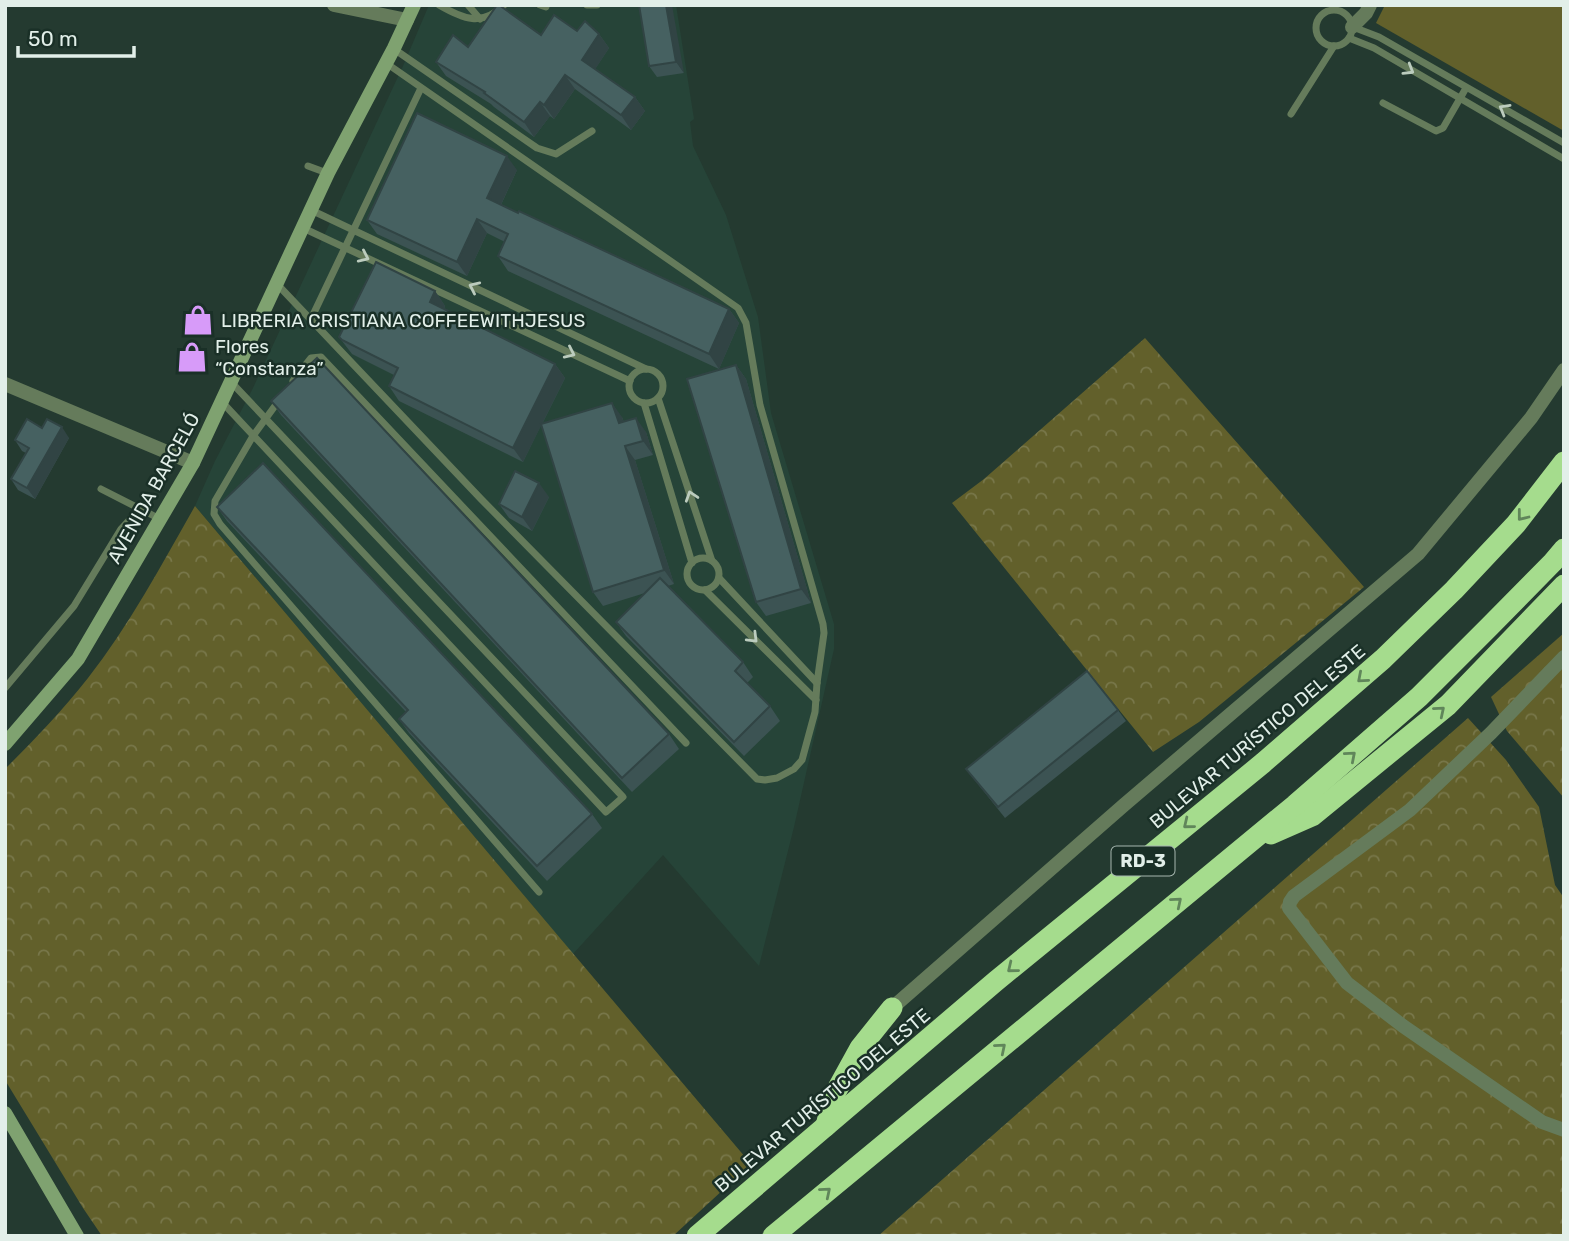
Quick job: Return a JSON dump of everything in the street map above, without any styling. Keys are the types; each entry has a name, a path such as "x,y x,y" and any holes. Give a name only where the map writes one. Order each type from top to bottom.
{"highway":[{"name":"BULEVAR TURÍSTICO DEL ESTE","path":"697,1236 996,981 1263,763 1383,660 1516,524 1564,462"},
{"name":"RD-3","path":"773,1236 1244,847 1419,697 1564,549"},
{"path":"1244,847 1312,816 1448,705 1564,584"},
{"path":"826,1126 833,1097 860,1048 892,1008"}],"street":[{"path":"334,5 407,20"},
{"name":"AVENIDA BARCELÓ","path":"5,744 78,659 193,463 328,173 414,5"},
{"path":"1351,32 1370,5"},
{"path":"892,1008 1418,554 1531,418 1564,370"},
{"path":"5,384 193,463"},
{"path":"1564,657 1491,733 1410,810 1294,896 1289,908 1347,984 1542,1122 1564,1130"},
{"path":"5,1113 77,1236"}],"lane":[{"path":"439,5 457,16 481,19 493,16 503,5"},
{"path":"468,5 481,19"},
{"path":"587,5 597,5"},
{"path":"1291,114 1334,46 1345,42 1351,32 1348,16 1337,10 1326,12 1316,26 1319,38 1334,46"},
{"path":"1351,32 1379,37 1564,143"},
{"path":"1351,32 1564,159"},
{"path":"394,48 537,148 556,154 592,131"},
{"path":"277,283 481,499 757,779 778,778 794,769 802,760 815,712 823,624 760,405 746,323 738,308 386,63"},
{"path":"311,319 421,88"},
{"path":"1383,103 1436,131 1443,128 1466,88"},
{"path":"308,166 328,173"},
{"path":"311,210 656,372 663,387 659,398 712,561 718,569 719,578 714,587 705,590 695,588 689,581 687,572 692,563 702,558 712,561"},
{"path":"303,228 630,381"},
{"path":"539,892 214,514 215,501 253,436 311,358 321,357 685,743"},
{"path":"646,369 636,372 630,381 632,395 644,403 659,398"},
{"path":"221,402 606,812 623,797 231,382"},
{"path":"644,403 692,563"},
{"path":"101,489 160,519"},
{"path":"5,688 74,606 121,529 142,511"},
{"path":"719,578 817,683"},
{"path":"705,590 816,700"}],"shaded area":[{"path":"429,5 676,5 694,119 690,122 693,146 726,215 758,317 771,413 834,624 834,649 759,966 663,855 573,954 195,506 253,388"}],"green space":[{"path":"1385,5 1564,5 1564,131 1376,23"},
{"path":"1145,338 1364,587 1199,722 1153,752 952,503 984,479"},
{"path":"195,506 751,1164 673,1236 102,1236 83,1208 5,1080 5,769 58,714 103,658"},
{"path":"1564,633 1564,798 1507,731 1491,697"},
{"path":"1468,718 1506,760 1539,807 1555,885 1564,898 1564,1236 878,1236"}],"building":[{"path":"497,5 541,35 554,15 577,31 585,21 599,34 582,60 635,97 621,115 565,75 544,105 540,102 524,122 485,92 436,62 453,35 468,47"},
{"path":"639,5 666,5 676,62 649,66"},
{"path":"417,113 507,156 487,198 729,309 709,354 498,256 508,234 477,219 457,262 367,220"},
{"path":"376,262 435,291 430,302 555,364 513,448 389,386 398,368 339,337"},
{"path":"317,358 669,734 622,778 271,401"},
{"path":"736,365 801,589 756,602 687,379"},
{"path":"612,403 619,423 636,418 643,441 625,446 664,570 593,592 541,424"},
{"path":"27,419 42,428 47,419 62,427 27,488 11,479 29,448 15,440"},
{"path":"263,463 592,814 537,866 399,719 408,710 217,507"},
{"path":"515,471 539,483 522,517 499,504"},
{"path":"660,578 743,662 735,671 770,706 734,742 616,622"},
{"path":"1087,671 1118,710 998,807 966,769"}],"place":[{"name":"LIBRERIA CRISTIANA COFFEEWITHJESUS","path":"198,320"},
{"name":"Flores “Constanza”","path":"192,357"}]}
